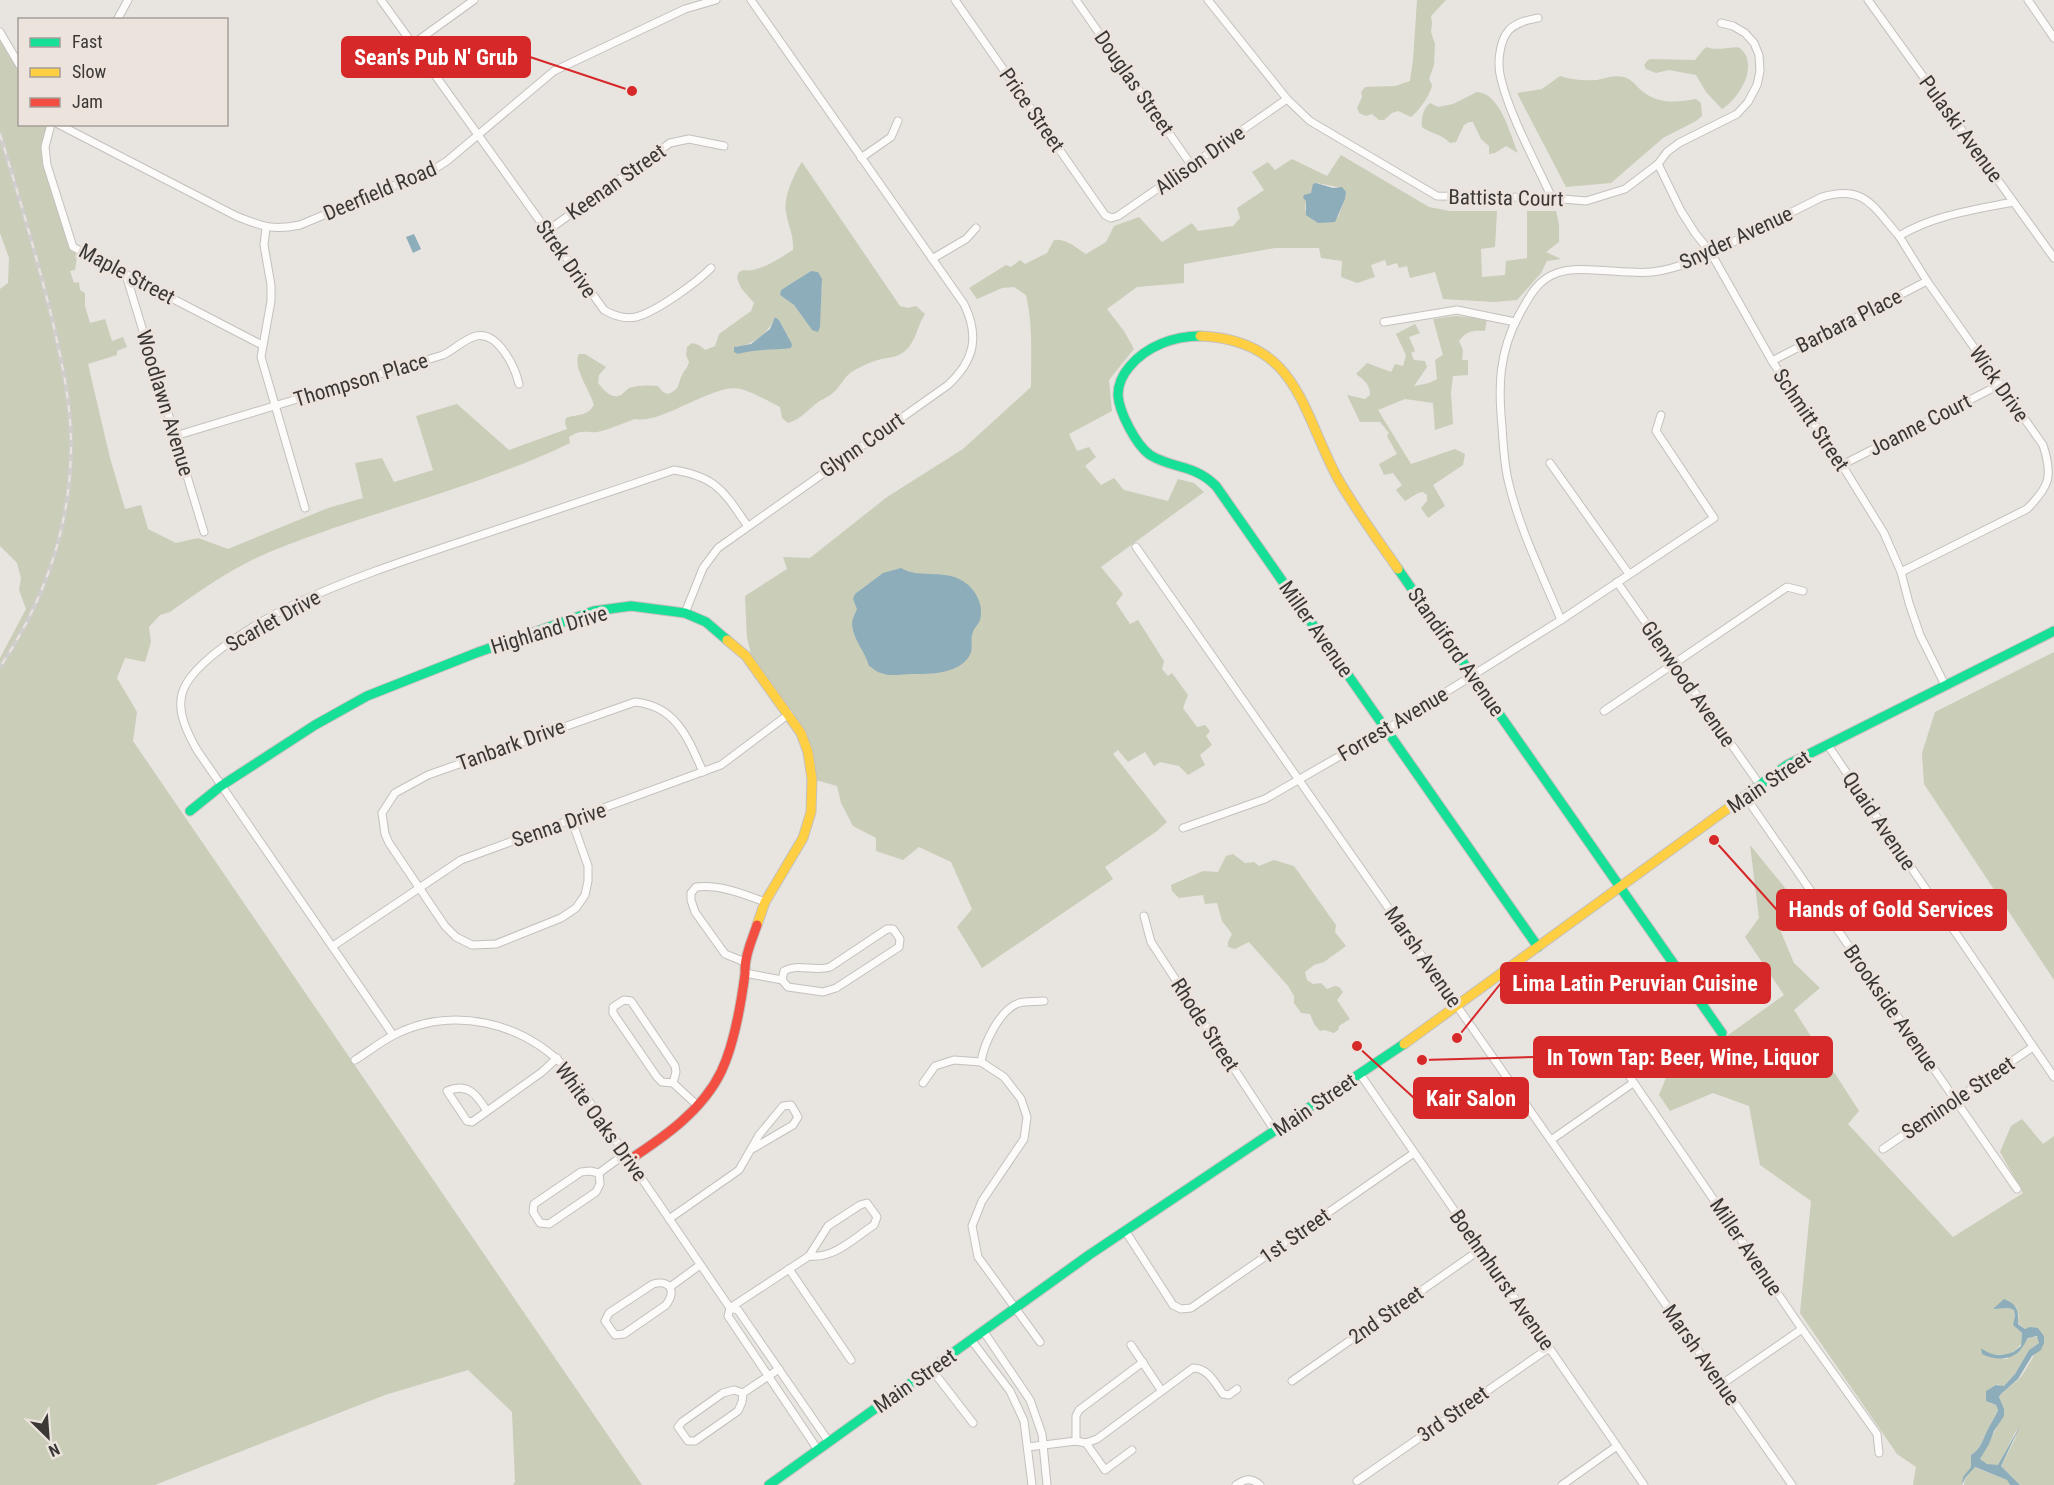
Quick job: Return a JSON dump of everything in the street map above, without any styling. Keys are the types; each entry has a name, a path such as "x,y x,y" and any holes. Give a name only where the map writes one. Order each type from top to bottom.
{"street":[{"path":"118,18 128,0"},
{"name":"Strek Drive","path":"381,0 599,305 610,314 634,317 647,313 699,280 711,268"},
{"path":"413,44 474,0"},
{"name":"Deerfield Road","path":"62,126 236,216 266,228 282,229 300,225 425,174 447,161 562,67 685,9 716,0"},
{"name":"Glynn Court","path":"685,613 703,568 718,548 747,525 939,391 965,367 970,357 973,337 969,315 751,0"},
{"name":"Price Street","path":"955,0 1105,215 1111,218"},
{"name":"Douglas Street","path":"1076,0 1192,166"},
{"name":"Battista Court","path":"1208,0 1287,99 1310,121 1437,196 1552,198 1586,201 1625,189 1658,164 1678,143 1737,114 1748,102 1757,85 1760,55 1755,43 1745,33 1733,26 1721,23"},
{"name":"Pulaski Avenue","path":"1868,0 2054,258"},
{"path":"2028,0 2054,38"},
{"path":"1538,18 1522,21 1508,31 1502,47 1500,78 1514,116 1552,198"},
{"path":"0,32 18,63"},
{"name":"Allison Drive","path":"1111,218 1118,216 1192,166 1287,99"},
{"path":"861,158 891,137 898,121"},
{"name":"Maple Street","path":"50,126 45,155 70,242 78,250 262,345"},
{"name":"Keenan Street","path":"547,231 670,143 688,139 724,146"},
{"name":"Schmitt Street","path":"1658,164 1681,211 1695,233 1712,253 1772,361 1842,465 1884,533 1901,572 1920,634 1945,685"},
{"name":"Snyder Avenue","path":"1561,620 1523,528 1508,480 1498,390 1505,350 1515,322 1541,281 1558,272 1580,269 1626,273 1653,272 1685,264 1712,253 1822,197 1839,192 1852,193 1869,201 1899,236"},
{"path":"1899,236 1918,224 1939,217 2013,202"},
{"path":"266,228 264,245 271,285 271,302 262,345 262,364 305,507"},
{"path":"932,259 966,239 976,228"},
{"name":"Wick Drive","path":"1899,236 1927,281 2043,445 2049,464 2047,483 2027,509 1901,572"},
{"name":"Woodlawn Avenue","path":"126,275 204,532"},
{"name":"Barbara Place","path":"1772,361 1927,281"},
{"path":"1384,321 1457,310 1515,322"},
{"name":"Thompson Place","path":"175,436 443,355 472,337 481,335 496,342 515,368 519,384"},
{"name":"Standiford Avenue","path":"1160,343 1190,336 1225,339 1251,348 1265,356 1289,378 1298,390 1329,460 1349,498 1722,1033"},
{"name":"Miller Avenue","path":"1160,343 1134,361 1122,376 1119,386 1117,396 1138,442 1152,456 1196,471 1216,486 1538,947"},
{"name":"Joanne Court","path":"1842,465 1999,385"},
{"name":"Forrest Avenue","path":"1183,828 1265,799 1387,729 1561,620 1713,518 1656,431 1661,416"},
{"path":"1550,463 1629,574"},
{"name":"Scarlet Drive","path":"393,1035 221,786 188,733 182,715 182,694 189,679 207,658 292,606 380,569 674,470 707,479 723,491 747,525"},
{"name":"Marsh Avenue","path":"1136,547 1792,1485"},
{"name":"Glenwood Avenue","path":"1617,582 1760,785"},
{"path":"1604,711 1786,587 1803,591"},
{"name":"Highland Drive","path":"190,811 221,786 315,725 367,696 476,653 594,611 631,606 685,613 706,622 746,656 801,733 808,752 812,779 811,812 802,838 765,902 745,962 745,973 728,1056 712,1086 683,1122 659,1141 627,1157"},
{"name":"Main Street","path":"769,1485 1089,1255 1360,1074 1457,1006 1787,765 2054,631"},
{"name":"Tanbark Drive","path":"572,821 588,866 585,895 576,908 561,918 496,945 471,945 456,938 419,889 388,843 382,813 395,792 428,775 635,702 651,704 664,710 679,727 703,772"},
{"name":"Senna Drive","path":"333,946 461,860 721,765 789,714"},
{"name":"Quaid Avenue","path":"1827,744 2054,1077"},
{"name":"Brookside Avenue","path":"1745,796 2017,1189"},
{"path":"745,962 725,954 717,945 692,906 692,893 696,887 705,886 741,893 765,902"},
{"name":"Rhode Street","path":"1144,916 1151,942 1275,1131"},
{"path":"745,973 782,980 788,987 823,992 836,988 899,947 900,939 893,929 887,928 830,967 822,970 791,967 784,971 782,980"},
{"path":"673,1083 675,1066 631,1002 624,1000 613,1007 613,1013 657,1077 662,1082 673,1083 698,1106"},
{"path":"981,1062 984,1046 1005,1012 1019,1003 1044,1001"},
{"name":"White Oaks Drive","path":"355,1060 393,1035 417,1026 449,1020 490,1023 525,1036 557,1058 567,1069 730,1308 738,1310 829,1442"},
{"name":"Miller Avenue","path":"1606,1042 1802,1329 1877,1434 1879,1454"},
{"name":"Seminole Street","path":"1883,1149 2033,1047"},
{"path":"488,1111 475,1093 461,1088 447,1091 467,1121 472,1122 488,1111 542,1072 557,1058"},
{"path":"923,1083 935,1066 954,1060 981,1062 1004,1077 1021,1099 1027,1118 1024,1139 982,1201 972,1226 978,1257 1040,1342"},
{"name":"Boehmhurst Avenue","path":"1360,1074 1644,1485"},
{"path":"1551,1140 1633,1083"},
{"path":"669,1218 739,1170 754,1148 759,1135 783,1106 791,1105 798,1117 793,1125 754,1148"},
{"name":"1st Street","path":"1126,1232 1173,1305 1181,1309 1191,1308 1414,1153"},
{"path":"599,1173 600,1184 596,1192 549,1224 540,1223 533,1212 534,1204 581,1172 599,1173 627,1157"},
{"path":"730,1308 809,1256 828,1226 860,1205 867,1203 877,1217 874,1224 832,1253 820,1257 809,1256"},
{"name":"2nd Street","path":"1292,1381 1481,1249"},
{"path":"670,1287 700,1265"},
{"path":"789,1269 851,1360"},
{"path":"660,1282 670,1287 672,1291 666,1305 624,1334 615,1335 605,1321 609,1313 653,1284 660,1282"},
{"name":"White Oaks Drive","path":"730,1308 728,1316 818,1450"},
{"path":"1722,1384 1802,1329"},
{"path":"984,1332 1030,1400 1043,1446 1047,1485"},
{"path":"972,1341 1010,1391 1024,1421 1032,1485"},
{"path":"1131,1345 1161,1390"},
{"name":"3rd Street","path":"1357,1481 1549,1348"},
{"path":"1076,1441 1076,1416 1079,1410 1143,1362"},
{"path":"1028,1447 1076,1441 1086,1443 1097,1439 1188,1370 1198,1368 1209,1374 1223,1394 1229,1395 1236,1389"},
{"path":"743,1393 734,1390 723,1393 678,1427 688,1441 695,1441 738,1411 743,1393 779,1369"},
{"path":"932,1370 972,1423"},
{"path":"1086,1443 1105,1470 1132,1450"},
{"path":"1562,1485 1617,1446"},
{"path":"1236,1485 1252,1479 1260,1485"}],"green space":[{"path":"1417,0 1446,0 1431,16 1431,32 1435,44 1434,65 1429,79 1432,85 1429,93 1411,117 1398,111 1384,120 1379,120 1372,114 1366,116 1359,113 1357,108 1362,97 1361,92 1365,87 1395,86 1410,81"},
{"path":"0,32 18,64 18,126 51,126 45,147 70,242 78,250 75,270 70,271 74,283 79,282 80,290 85,293 85,306 90,323 105,319 112,341 123,337 127,347 117,351 117,355 88,364 110,458 125,509 141,505 148,529 176,543 198,538 228,549 328,508 363,498 355,463 382,458 394,482 433,470 416,416 457,404 509,450 567,429 566,418 585,413 594,405 580,372 577,359 579,354 585,354 606,367 599,375 598,383 611,395 621,395 629,388 647,385 658,386 668,394 675,390 689,362 686,355 687,347 692,343 705,350 715,346 719,334 751,311 754,303 741,288 737,278 739,272 762,267 793,250 793,240 785,207 793,179 802,162 900,306 908,308 916,306 925,314 912,343 905,351 853,371 833,393 801,417 788,423 782,418 780,407 751,393 741,389 717,392 659,416 635,419 601,431 577,433 569,437 570,443 497,474 309,537 258,557 220,578 170,612 160,615 149,627 151,642 145,662 125,658 117,678 137,712 133,741 642,1485 513,1485 515,1482 512,1412 468,1370 385,1395 155,1485 0,1485 0,658 26,609 19,590 21,578 17,563 0,546 0,289 8,283 9,258 0,233","holes":["811,271 822,279 819,330 812,330 794,305 780,295 781,290","775,317 792,344 783,348 753,350 738,354 736,346 754,341 769,328"]},
{"path":"1707,47 1740,48 1746,55 1748,63 1748,72 1740,90 1735,98 1722,109 1706,92 1696,75 1669,70 1656,73 1646,69 1644,65 1651,59 1695,60"},
{"path":"1560,76 1587,80 1624,77 1655,99 1675,101 1696,99 1701,103 1702,116 1663,138 1611,183 1566,187 1517,93 1542,89"},
{"path":"1477,92 1492,99 1498,107 1518,153 1506,146 1489,154 1489,146 1481,139 1473,122 1464,125 1456,142 1450,143 1422,127 1423,114 1430,103 1438,107 1453,104"},
{"path":"1341,155 1429,207 1450,211 1497,211 1495,247 1481,249 1482,277 1505,275 1506,261 1527,258 1527,211 1556,211 1559,242 1546,252 1561,259 1547,261 1541,273 1517,300 1494,302 1443,299 1435,272 1410,278 1407,266 1399,268 1397,263 1387,266 1385,260 1371,265 1375,277 1357,283 1341,277 1342,261 1321,258 1319,248 1275,248 1184,264 1184,283 1137,287 1107,309 1134,349 1109,380 1112,411 1069,434 1077,451 1089,447 1096,457 1085,466 1101,485 1114,478 1124,490 1168,501 1178,479 1194,483 1204,492 1101,567 1123,594 1116,603 1130,624 1138,620 1164,661 1162,669 1168,676 1172,673 1188,695 1183,708 1197,727 1205,725 1210,731 1206,736 1212,745 1200,755 1205,765 1188,775 1179,766 1160,762 1154,766 1145,752 1128,762 1118,750 1113,754 1167,822 1105,867 1113,879 982,968 957,927 972,909 951,862 919,847 903,860 876,851 876,838 853,826 841,803 837,786 812,779 808,752 754,666 747,638 745,596 787,569 783,557 810,558 887,497 963,449 1031,387 1031,329 1026,295 1014,287 1002,288 977,299 969,288 1006,265 1011,267 1020,260 1025,264 1047,253 1054,240 1067,242 1086,254 1106,242 1114,226 1139,217 1162,242 1192,223 1198,231 1233,226 1240,218 1237,208 1264,190 1252,172 1268,162 1275,170 1292,159 1327,176","holes":["1317,183 1338,187 1345,199 1338,217 1305,210 1306,201"]},
{"path":"1456,316 1487,319 1485,331 1470,332 1459,341 1463,350 1462,360 1468,360 1468,375 1453,376 1451,393 1453,424 1435,430 1433,403 1405,399 1378,410 1411,464 1455,449 1465,454 1463,465 1433,485 1445,506 1428,518 1421,508 1427,501 1427,495 1423,492 1418,493 1405,501 1396,490 1402,485 1393,473 1384,475 1379,464 1397,454 1387,436 1389,433 1380,422 1360,422 1347,395 1365,399 1370,395 1368,385 1356,374 1367,363 1391,372 1395,364 1403,366 1406,355 1396,334 1415,324 1420,333 1409,337 1415,351 1411,353 1414,360 1425,361 1427,367 1414,386 1437,379 1435,360 1443,355 1433,319"},
{"path":"2054,652 2054,980 1924,784 1922,753 1935,712"},
{"path":"1750,845 1795,900 1778,925 1794,963 1820,988 1794,1010 1859,1111 1848,1124 1953,1237 2023,1193 2000,1152 2011,1126 2022,1119 2043,1144 2054,1136 2054,1485 2020,1485 2001,1466 2015,1439 2017,1429 1998,1466 1980,1460 2004,1409 1999,1398 2020,1378 2044,1336 2038,1328 2025,1329 2018,1323 2019,1316 2016,1306 1995,1309 2014,1310 2016,1328 2022,1333 2021,1344 2035,1337 2039,1338 2039,1343 2029,1350 2015,1374 2004,1386 1998,1384 1988,1390 1990,1403 1996,1405 1998,1409 1980,1446 1971,1455 1971,1467 1962,1485 1913,1485 1916,1467 1897,1454 1800,1313 1811,1201 1760,1165 1749,1106 1713,1093 1670,1111 1659,1095 1672,1063 1689,1063 1784,995 1745,937 1759,918","holes":["2016,1349 2007,1359 1986,1356 1988,1354 2008,1355"]},
{"path":"1233,854 1245,863 1254,862 1259,866 1274,860 1294,866 1336,925 1335,932 1346,946 1305,972 1307,980 1313,984 1321,983 1327,989 1339,987 1343,992 1337,1000 1350,1019 1339,1026 1334,1033 1320,1031 1310,1014 1301,1013 1294,1003 1294,996 1288,986 1249,942 1235,949 1228,947 1232,934 1222,921 1217,903 1205,904 1203,895 1179,898 1172,891 1171,885 1203,871 1218,872 1226,856"},
{"path":"1974,1467 2007,1480 2010,1485 1964,1485 1965,1478"}],"water":[{"path":"1313,184 1333,188 1342,187 1346,192 1335,222 1318,223 1306,215 1306,201 1303,198 1304,195 1311,193"},
{"path":"414,234 421,249 413,253 406,237"},
{"path":"811,271 818,272 822,279 818,332 812,330 794,305 780,295 781,290"},
{"path":"775,317 792,344 791,348 738,354 734,352 734,347 751,344 770,329"},
{"path":"901,568 917,573 951,576 967,584 977,595 981,610 980,620 972,635 970,655 957,667 934,673 893,675 879,672 869,666 853,630 852,620 857,609 853,599 855,594 883,573"},
{"path":"2004,1299 2016,1308 2018,1324 2025,1329 2038,1328 2044,1336 2044,1343 2041,1350 2032,1356 2018,1379 1999,1397 2004,1416 1980,1459 1987,1464 1998,1465 2020,1426 2001,1466 2020,1485 2010,1485 2007,1480 1975,1467 1962,1485 1963,1477 1971,1467 1971,1455 1980,1446 1998,1410 1996,1405 1986,1401 1986,1391 1996,1385 2004,1386 2015,1374 2029,1350 2039,1343 2037,1336 2028,1338 2019,1351 2010,1357 1993,1358 1982,1354 1981,1348 2001,1355 2017,1350 2021,1346 2022,1333 2013,1325 2014,1310 1993,1309"}],"railway":[{"path":"0,134 35,252 53,323 63,368 71,429 70,475 66,504 52,561 30,615 0,667"}],"traffic: fast":[{"path":"1200,336 1171,340 1153,348 1127,369 1120,383 1118,395 1121,410 1129,428 1139,444 1150,455 1167,463 1192,470 1216,486 1538,947"},
{"path":"1398,569 1722,1033"},
{"path":"190,811 221,786 315,725 367,696 476,653 594,611 631,606 685,613 706,622 727,640"},
{"path":"1738,801 1787,765 2054,631"},
{"path":"769,1485 1089,1255 1404,1044"}],"traffic: slow":[{"path":"1200,336 1232,340 1257,350 1276,364 1291,382 1303,404 1344,489 1398,569"},
{"path":"727,640 746,656 801,733 808,752 812,779 811,812 803,838 765,902 757,925"},
{"path":"1404,1044 1738,801"}],"traffic: jam":[{"path":"629,1160 693,1111 704,1099 721,1072 733,1037 745,965 757,925"}],"place":[{"name":"Sean's Pub N' Grub","path":"632,91"},
{"name":"Hands of Gold Services","path":"1714,840"},
{"name":"Lima Latin Peruvian Cuisine","path":"1457,1038"},
{"name":"Kair Salon","path":"1357,1046"},
{"name":"In Town Tap: Beer, Wine, Liquor","path":"1422,1060"}]}
